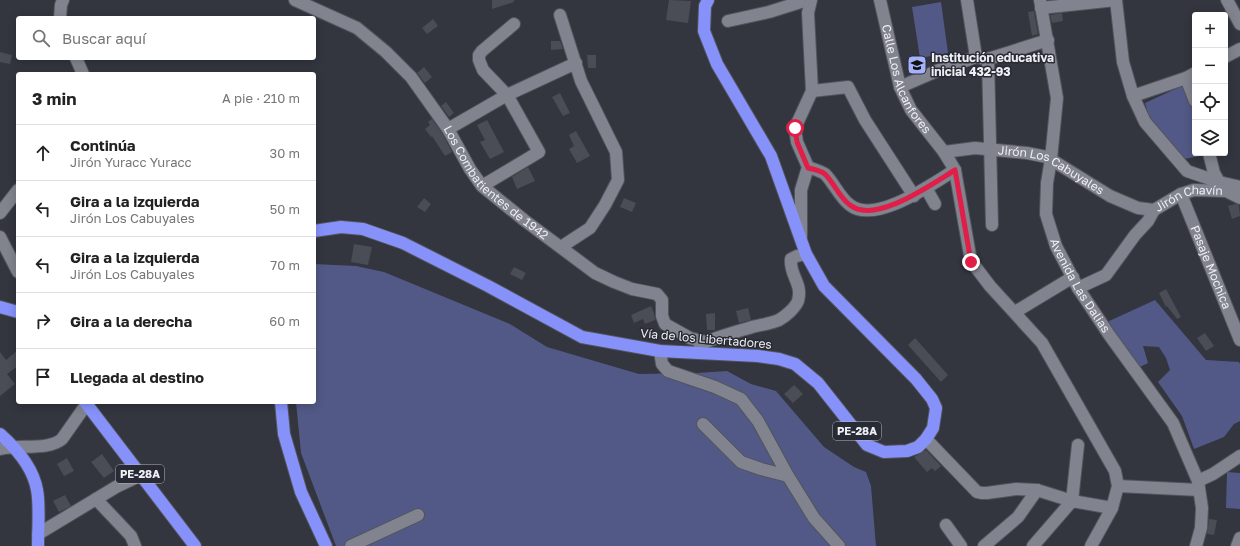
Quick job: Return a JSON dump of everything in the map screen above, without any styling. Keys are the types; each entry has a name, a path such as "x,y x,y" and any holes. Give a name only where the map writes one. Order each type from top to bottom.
{"highway":[{"name":"Vía de los Libertadores","path":"316,231 341,227 363,229 403,243 488,286 582,337 660,352 758,356 779,359 795,364 818,383 867,445 884,452 907,451 918,447 926,439 933,428 936,408 932,399 916,379 824,286 806,254 772,156 717,64 704,30 705,6 708,0"},
{"path":"0,307 16,311"},
{"name":"PE-28A","path":"88,404 195,546"},
{"path":"281,404 284,434 301,492 326,546"},
{"path":"0,434 15,447 34,479 38,492 38,540"}],"street":[{"path":"60,16 63,0"},
{"name":"Los Combatientes de 1942","path":"294,0 357,28 386,52 410,77 448,129 470,169 482,186 595,272 632,289 657,294 662,300 662,316 666,324 690,338 705,342"},
{"path":"728,21 768,12 807,0"},
{"path":"801,236 801,190 808,168 797,142 795,128 812,91 808,13 811,0"},
{"name":"Calle Los Alcanfores","path":"880,0 900,87 911,110 944,152 955,170"},
{"path":"967,0 976,57"},
{"path":"1041,4 1116,0 1124,62 1133,96 1145,122 1187,171 1219,182 1240,187"},
{"path":"1227,0 1240,24"},
{"name":"Avenida Las Dalias","path":"1041,4 1057,98 1047,183 1046,214 1056,246 1075,283 1110,336 1173,423 1198,486 1202,508 1202,528 1196,546"},
{"path":"560,15 581,81 616,152 618,180 605,205 590,228 561,247"},
{"path":"482,186 539,152 507,95 483,70 479,60 479,55 514,24"},
{"path":"900,87 939,70 976,57 988,59 1048,40"},
{"path":"1228,55 1240,49"},
{"path":"988,59 992,225"},
{"path":"77,60 82,72"},
{"path":"448,129 507,95 576,63"},
{"path":"1133,96 1190,75 1192,85"},
{"path":"812,91 848,87 865,120 914,196"},
{"name":"Jirón Los Cabuyales","path":"944,152 975,148 1027,153 1047,157 1110,196 1138,208 1154,210"},
{"path":"1210,156 1214,173 1219,182"},
{"path":"808,168 824,173 850,205 861,211 875,211 914,196 955,170 971,262 990,286 1042,343 1115,471 1118,486 1112,508 1091,546"},
{"path":"926,188 935,204"},
{"name":"Jirón Chavín","path":"1015,312 1075,283 1106,275 1135,235 1148,221 1154,210 1181,194 1194,190 1226,191 1240,198"},
{"path":"0,213 16,193"},
{"name":"Pasaje Mochica","path":"1181,194 1240,340"},
{"path":"0,237 16,268"},
{"path":"693,353 705,342 778,320 786,315 798,302 799,288 790,265 791,259 806,254"},
{"path":"660,352 662,364 668,371 715,387 741,399 758,420 788,476 814,518 839,546"},
{"path":"0,449 8,447 47,446 57,444 86,404"},
{"path":"703,424 741,462 788,476"},
{"path":"926,439 978,492 987,493 1016,489 1037,490 1072,501 1112,508"},
{"path":"1033,546 1072,501 1078,445"},
{"path":"1118,486 1198,486 1240,456"},
{"path":"38,540 116,487 141,475"},
{"path":"984,546 1018,517 1037,490"},
{"path":"96,500 130,536 134,546"},
{"path":"351,546 418,515"},
{"path":"946,525 961,546"},
{"path":"1237,546 1240,538"}],"shaded area":[{"path":"941,2 948,53 920,58 912,7"},
{"path":"1186,84 1192,100 1192,156 1200,156 1184,159 1153,130 1145,103"},
{"path":"316,264 356,266 384,272 510,324 547,347 639,374 727,371 751,384 776,391 824,447 854,467 866,472 871,486 876,546 336,546 301,453 296,404 316,404"},
{"path":"1155,300 1206,360 1239,362 1240,364 1240,421 1234,424 1224,437 1194,449 1182,416 1158,382 1170,370 1166,358 1159,347 1143,346 1148,363 1140,367 1107,322"},
{"path":"1227,472 1240,473 1240,509 1226,508"}],"building":[{"path":"492,0 514,0 514,2 492,9"},
{"path":"669,0 691,1 688,23 666,20"},
{"path":"1034,11 1038,34 1032,36 1028,12"},
{"path":"1062,13 1063,21 1052,23 1050,15"},
{"path":"433,19 438,26 427,34 422,28"},
{"path":"551,41 560,41 563,49 551,50"},
{"path":"0,52 12,55 10,64 0,62"},
{"path":"587,55 596,55 596,68 588,68"},
{"path":"424,67 432,77 425,83 417,73"},
{"path":"560,93 570,113 563,116 552,97"},
{"path":"446,102 454,113 449,117 441,106"},
{"path":"432,119 442,133 452,152 445,156 432,136 431,137 425,129 430,125 428,122"},
{"path":"487,120 504,152 490,159 480,142 485,140 477,125"},
{"path":"576,131 590,156 577,163 569,149 574,146 569,135"},
{"path":"528,167 535,181 517,189 512,177"},
{"path":"424,198 431,204 425,212 417,207"},
{"path":"624,198 636,203 632,212 620,207"},
{"path":"1235,204 1239,205 1240,216 1232,219 1228,206"},
{"path":"354,244 372,247 368,265 351,262"},
{"path":"514,267 526,273 522,280 510,274"},
{"path":"1166,289 1181,317 1177,319 1167,306 1166,307 1159,293"},
{"path":"651,306 655,320 645,324 643,319 634,323 631,315"},
{"path":"748,308 751,320 739,323 736,311"},
{"path":"715,313 715,330 707,330 706,314"},
{"path":"1205,333 1214,346 1206,351 1197,338"},
{"path":"915,338 948,375 941,382 908,345"},
{"path":"0,352 6,360 16,352 16,367 7,374 15,384 0,396"},
{"path":"794,385 803,394 793,403 784,394"},
{"path":"926,450 941,466 935,471 932,468 927,472 914,457"},
{"path":"102,454 114,471 104,478 91,462"},
{"path":"67,458 74,471 64,476 57,464"},
{"path":"65,495 71,506 59,512 53,501"},
{"path":"1209,519 1217,520 1214,535 1207,534"}],"place":[{"name":"Institución educativa inicial 432-93","path":"917,65"}],"route":[{"path":"795,128 797,142 808,168 824,173 850,205 861,211 875,211 914,196 955,170 971,262"}]}
